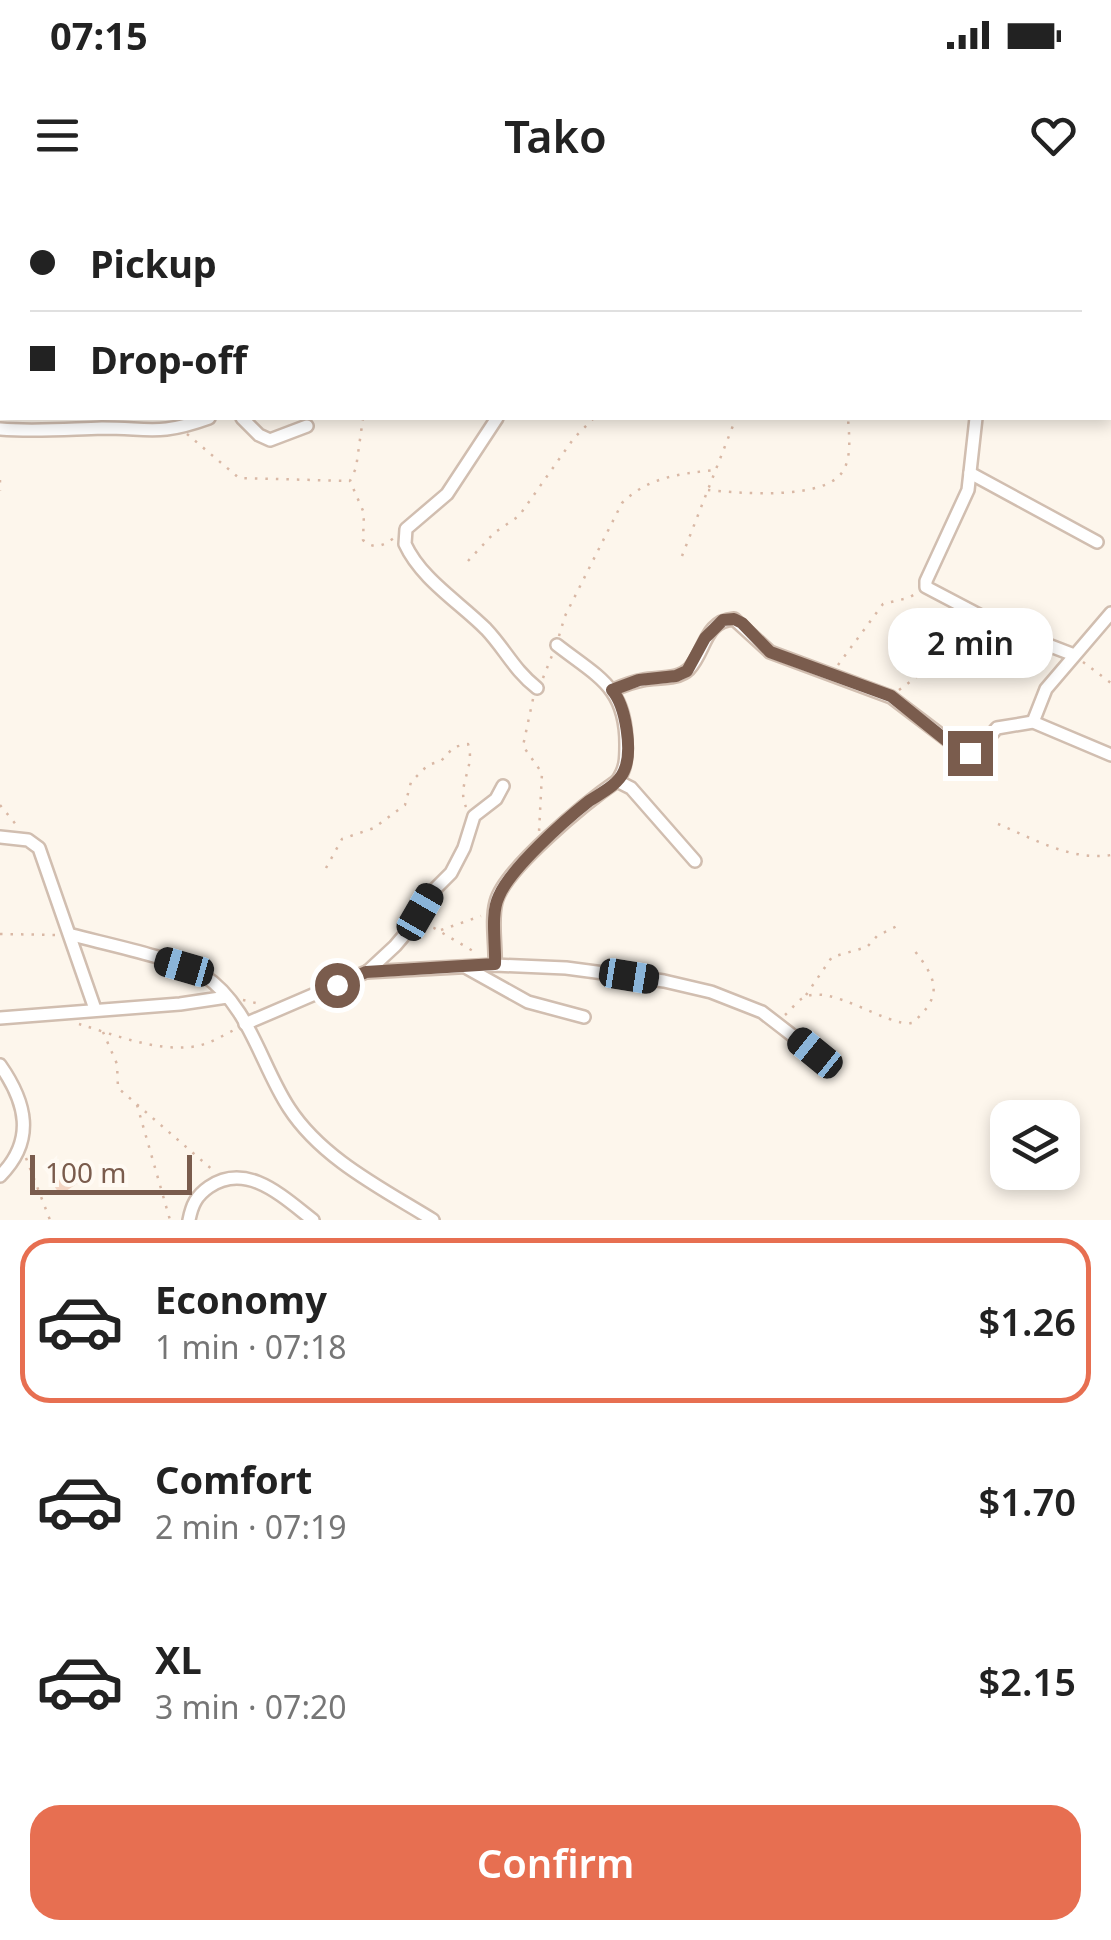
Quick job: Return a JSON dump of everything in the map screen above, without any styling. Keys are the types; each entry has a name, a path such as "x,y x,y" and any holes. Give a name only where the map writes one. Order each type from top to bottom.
{"street":[{"path":"0,429 109,428 151,432 203,420"},
{"path":"244,420 270,440 307,426"},
{"path":"490,420 447,494 406,529 406,549 440,588 490,633 515,669 537,688"},
{"path":"976,420 968,490 926,587 1004,628 1074,655"},
{"path":"970,473 1097,542"},
{"path":"1033,722 1046,689 1111,613"},
{"path":"612,690 639,680 687,671 705,638 723,620 734,619 770,652 891,696 952,745 970,753 976,752 997,728 1033,722 1111,756"},
{"path":"495,964 495,908 501,890 586,804 617,781 626,763 626,722 618,697 557,645"},
{"path":"617,781 631,788 695,862"},
{"path":"366,972 412,926 431,893 459,860 474,816 496,798 503,786"},
{"path":"0,837 28,840 40,848 95,1009"},
{"path":"72,935 200,973 227,997 245,1024 290,1111 350,1168 432,1220"},
{"path":"245,1024 366,972 495,964 594,970 664,981 740,1002 775,1021 815,1053"},
{"path":"463,966 528,1002 584,1018"},
{"path":"0,1018 227,997"},
{"path":"0,1065 21,1100 24,1118 14,1160 0,1176"},
{"path":"189,1220 196,1198 222,1179 244,1176 272,1189 314,1220"}],"path":[{"path":"350,481 356,468 364,420"},
{"path":"468,561 494,532 519,516 574,438 592,420"},
{"path":"682,556 735,420"},
{"path":"708,490 762,493 820,487 832,482 842,473 848,458 848,420"},
{"path":"181,428 239,478 350,481"},
{"path":"538,850 542,774 523,746 537,688 557,645 564,616 622,503 634,491 660,479 714,470"},
{"path":"0,480 0,492"},
{"path":"350,481 362,505 363,540 385,545 406,529"},
{"path":"832,672 883,604 908,598 926,587"},
{"path":"891,696 937,662 967,609"},
{"path":"1074,655 1111,682"},
{"path":"326,868 342,840 374,828 405,805 413,779 463,743 468,744 472,757 462,796 474,816"},
{"path":"0,806 28,840"},
{"path":"998,824 1062,851 1089,857 1111,855"},
{"path":"439,931 495,908"},
{"path":"412,926 439,931 495,964"},
{"path":"775,1021 805,996 832,957 867,947 877,936 898,926"},
{"path":"0,934 72,935"},
{"path":"805,996 856,1003 899,1023 912,1022 932,1001 934,993 930,969 914,950"},
{"path":"227,997 276,1010"},
{"path":"47,1014 148,1043 188,1048 208,1043 245,1024"},
{"path":"102,1031 118,1064 118,1088 222,1179"},
{"path":"136,1104 170,1220"},
{"path":"20,1142 50,1220"}],"building":[{"path":"967,618 982,626 977,634 962,626"},
{"path":"81,1162 90,1175 60,1195 51,1181"}],"route":[{"path":"337,985 366,972 495,964 495,908 501,890 565,822 624,772 626,722 612,690 639,680 687,671 705,638 723,620 742,623 770,652 891,696 952,745 970,753"}]}
